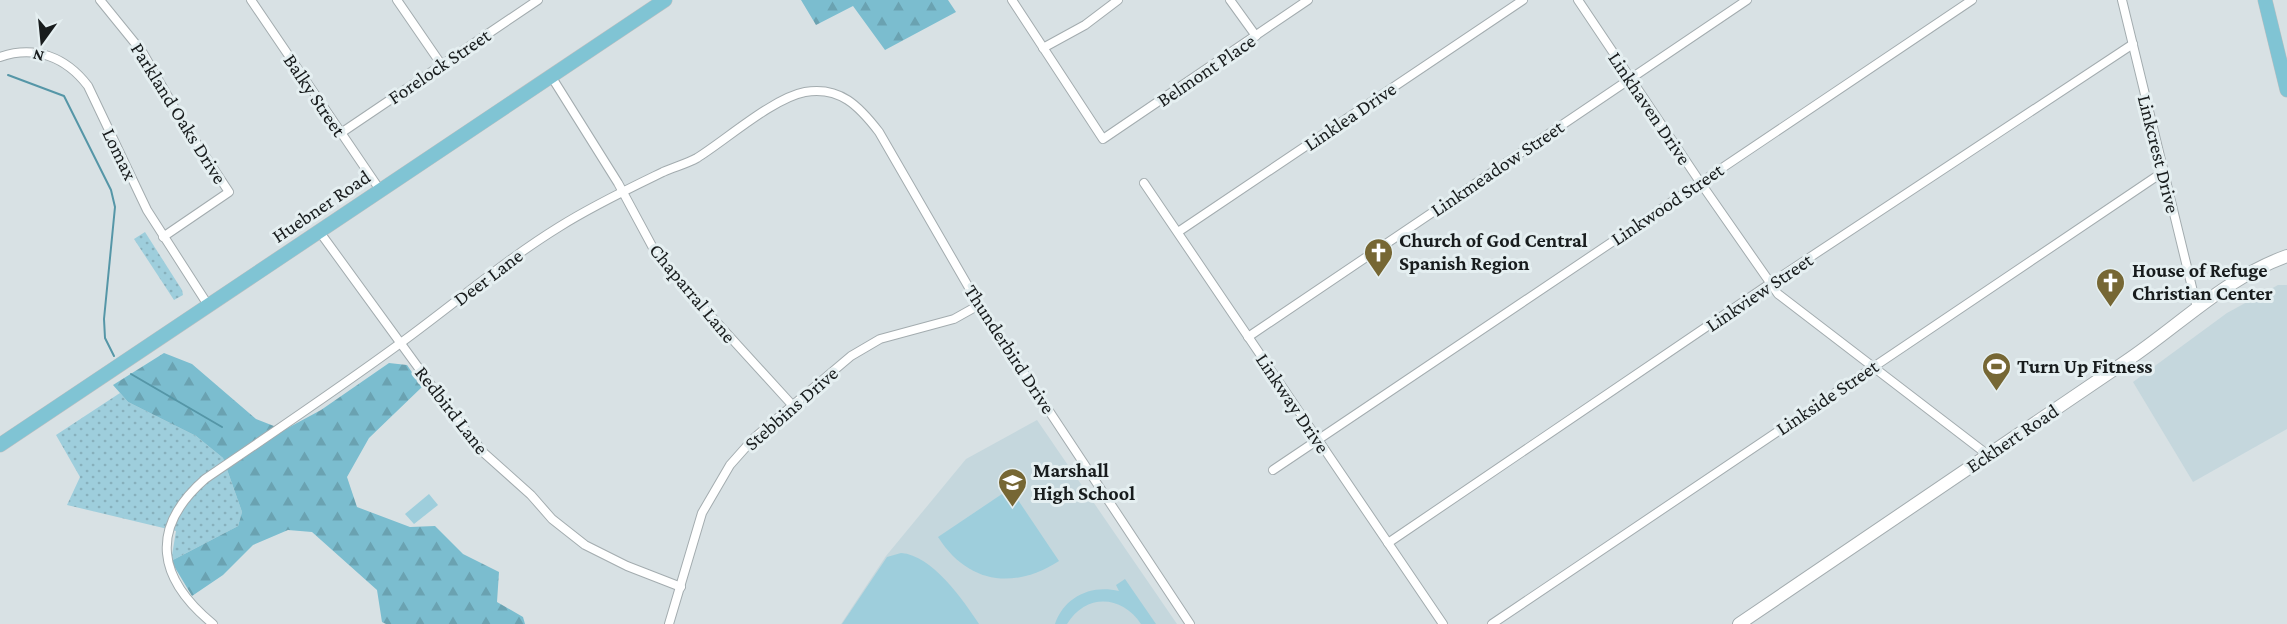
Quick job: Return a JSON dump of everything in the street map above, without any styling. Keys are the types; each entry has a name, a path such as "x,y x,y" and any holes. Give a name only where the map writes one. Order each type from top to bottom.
{"main road":[{"name":"Huebner Road","path":"0,445 665,0"},
{"path":"2265,0 2287,90"},
{"name":"Eckhert Road","path":"1739,624 2152,344 2197,308 2254,268 2287,256"}],"street":[{"name":"Parkland Oaks Drive","path":"100,0 143,52 182,121 229,192 163,237"},
{"name":"Balky Street","path":"251,0 380,190"},
{"path":"397,0 441,64"},
{"name":"Forelock Street","path":"341,133 538,0"},
{"path":"1012,0 1043,48 1084,25 1118,0"},
{"path":"1230,0 1256,36"},
{"name":"Belmont Place","path":"1043,48 1103,139 1308,0"},
{"name":"Linklea Drive","path":"1178,232 1523,0"},
{"name":"Linkhaven Drive","path":"1578,0 1700,183 1778,294 1988,454"},
{"name":"Linkmeadow Street","path":"1248,337 1747,0"},
{"name":"Linkwood Street","path":"1273,470 1972,0"},
{"name":"Linkcrest Drive","path":"2122,0 2197,308"},
{"name":"Linkview Street","path":"1388,543 1771,283 2133,44"},
{"name":"Lomax","path":"0,57 25,52 40,53 61,61 79,74 88,86 147,210 208,305"},
{"name":"Chaparral Lane","path":"551,76 623,192 659,259 794,406"},
{"name":"Deer Lane","path":"213,624 182,595 168,568 166,538 180,504 205,479 401,343 528,247 623,192 693,160 779,102 804,92 820,91"},
{"name":"Thunderbird Drive","path":"820,91 833,92 848,98 862,110 879,132 979,305 1190,624"},
{"name":"Linkside Street","path":"1492,624 2163,172"},
{"name":"Linkway Drive","path":"1144,183 1443,624"},
{"name":"Redbird Lane","path":"319,231 465,431 552,519 585,545 627,566 681,587"},
{"name":"Stebbins Drive","path":"669,624 702,513 730,465 754,438 851,356 870,344 954,319 979,305"}],"shaded area":[{"path":"145,232 182,290 183,295 174,300 134,239"},
{"path":"2278,285 2287,285 2287,429 2193,482 2133,382 2227,313"},
{"path":"120,393 128,402 196,436 223,458 242,512 238,526 171,561 176,531 67,505 80,477 56,435"},
{"name":"Marshall High School","path":"1037,420 1177,624 841,624 886,556 966,459"},
{"path":"1005,492 1014,494 1059,561 1025,576 1009,579 993,578 963,565 950,553 938,537"},
{"path":"429,494 438,505 414,524 405,514"},
{"path":"901,553 924,562 946,580 979,624 842,624 887,557"},
{"path":"1125,579 1156,624 1141,624 1124,607 1104,602 1084,607 1067,624 1055,624 1065,606 1072,600 1098,589 1119,591 1116,585"}],"green space":[{"path":"801,0 948,0 956,12 885,50 853,6 816,25"},
{"path":"164,353 192,364 256,419 284,430 321,410 389,363 407,365 422,387 369,438 347,477 357,507 410,527 435,526 463,554 499,572 497,602 523,617 525,624 386,624 382,622 377,590 312,532 288,530 253,545 223,575 192,596 171,561 238,526 242,512 223,458 196,436 128,402 113,385"}],"waterway":[{"path":"8,75 64,96 111,190 115,207 104,319 105,338 114,356"},
{"path":"131,374 222,427"}],"place":[{"name":"Church of God Central Spanish Region","path":"1378,278"},
{"name":"House of Refuge Christian Center","path":"2111,308"},
{"name":"Turn Up Fitness","path":"1996,392"},
{"name":"Marshall High School","path":"1012,508"}]}
